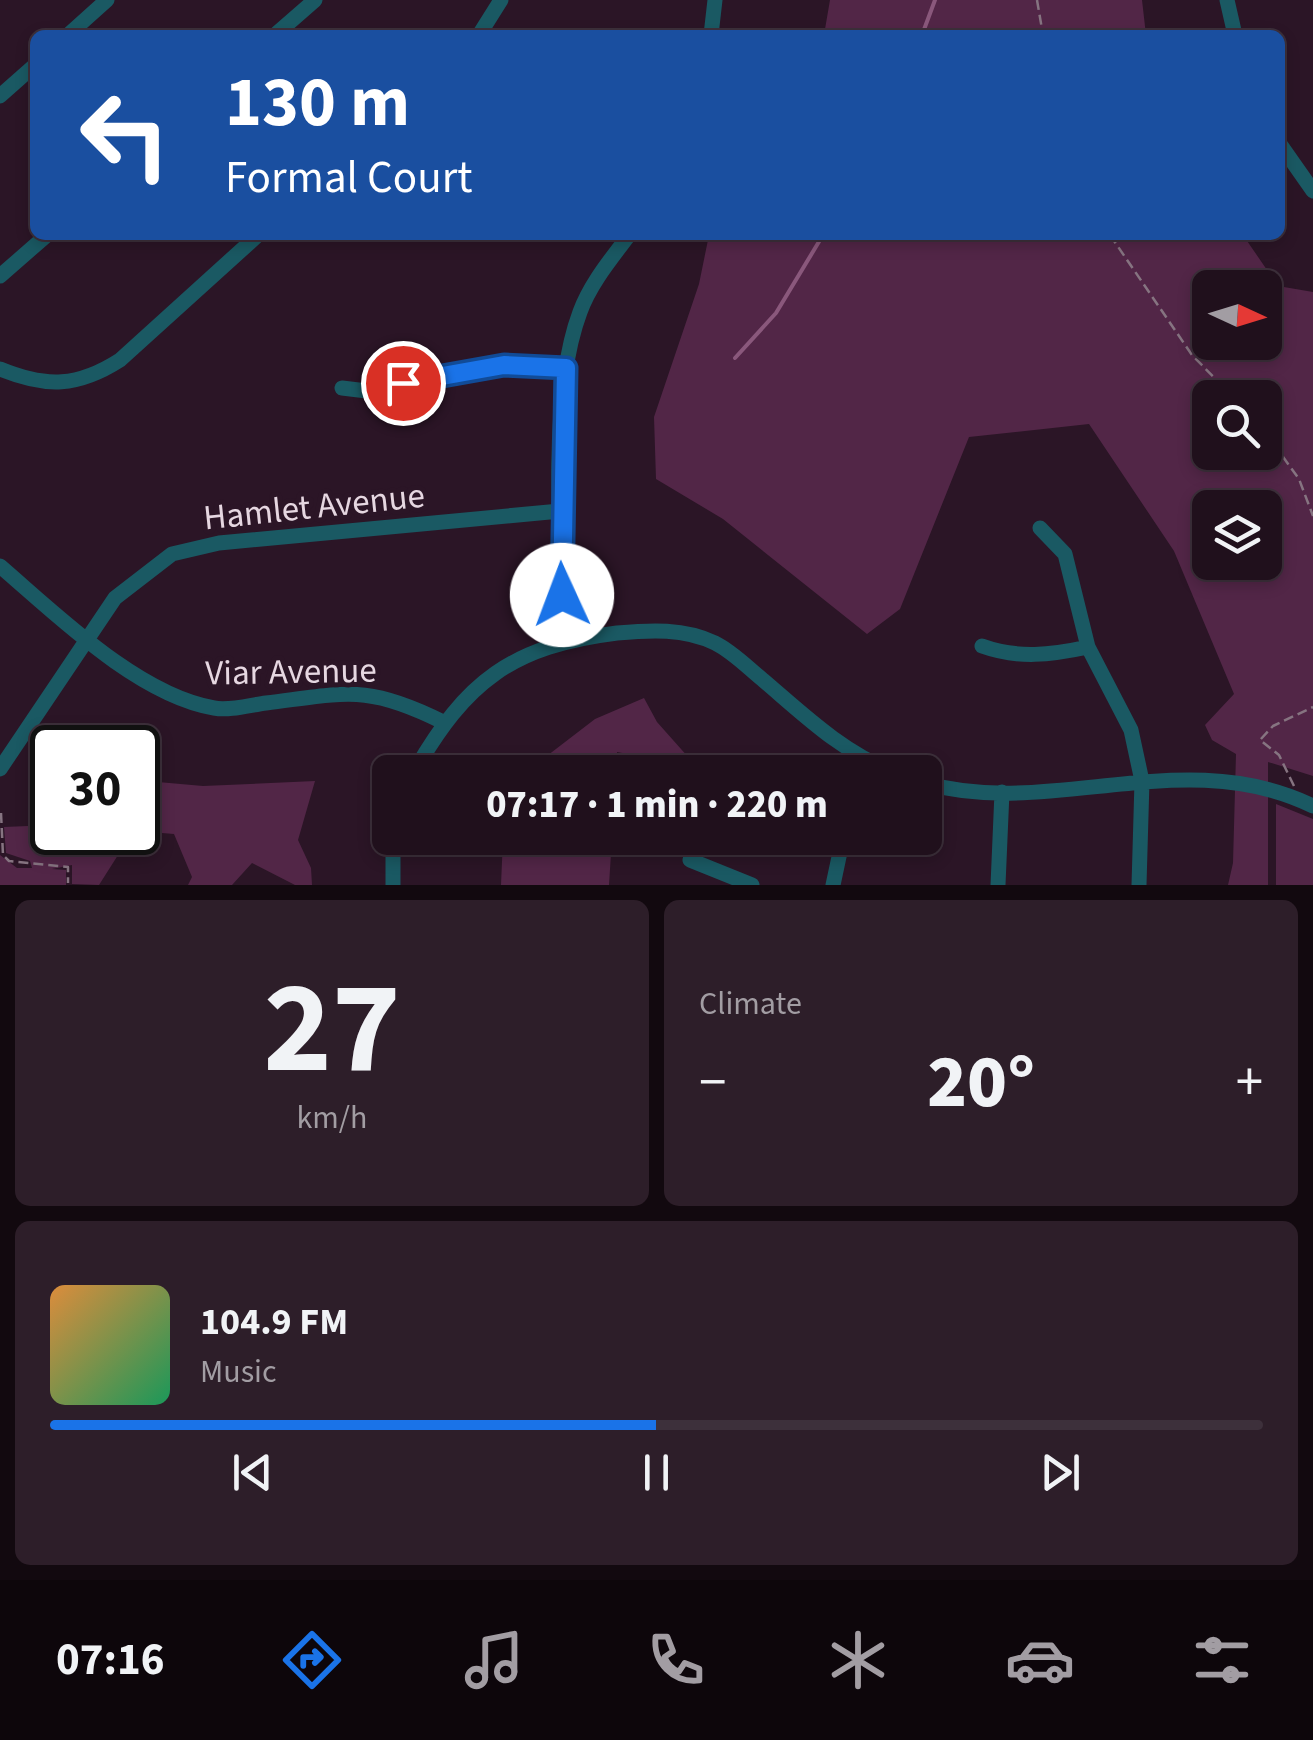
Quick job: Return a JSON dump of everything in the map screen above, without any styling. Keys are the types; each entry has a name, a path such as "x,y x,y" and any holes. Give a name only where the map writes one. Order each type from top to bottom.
{"street":[{"path":"74,30 107,0"},
{"path":"281,30 314,0"},
{"path":"481,30 501,0"},
{"path":"712,30 715,0"},
{"path":"1227,0 1234,30"},
{"path":"0,96 30,69"},
{"path":"1285,151 1313,191"},
{"path":"0,276 41,240"},
{"path":"0,370 53,384 94,376 120,360 252,240"},
{"path":"566,640 560,510 566,368 581,307 626,240"},
{"path":"342,388 367,390 504,365 566,368"},
{"name":"Hamlet Avenue","path":"0,769 115,598 172,554 220,543 560,510"},
{"path":"1040,528 1065,554 1088,647 1131,730 1142,780 1139,885"},
{"name":"Viar Avenue","path":"0,566 88,640 187,702 218,709 373,693 443,722"},
{"path":"424,755 443,722 495,671 566,640 646,630 686,633 714,642 853,755"},
{"path":"982,646 1004,654 1050,655 1088,647"},
{"path":"942,788 1002,792 1142,780 1213,780 1258,785 1313,806"},
{"path":"998,885 1002,792"},
{"path":"393,885 394,855"},
{"path":"833,885 839,855"},
{"path":"690,860 752,885"}],"path":[{"path":"1037,0 1042,30"},
{"path":"1113,240 1192,355 1216,380"},
{"path":"1282,455 1299,478 1313,516"},
{"path":"1291,774 1260,740 1262,733 1313,707"},
{"path":"1,812 3,855 9,861 68,867 68,883"}],"shaded area":[{"path":"830,0 1142,0 1145,30 825,30"},
{"path":"708,240 1246,240 1267,270 1192,270 1192,360 1282,360 1282,287 1313,292 1313,776 1268,762 1268,885 1228,885 1233,863 1236,754 1212,740 1205,725 1234,694 1174,551 1089,424 969,437 900,609 867,634 723,519 656,479 654,417 699,284"},
{"path":"644,698 657,722 686,755 548,755 595,719"},
{"path":"315,781 298,840 311,868 312,885 295,885 252,863 232,885 188,885 192,877 174,834 160,833 160,782 203,786"},
{"path":"1276,804 1313,819 1313,885 1276,885"},
{"path":"30,826 30,855 118,855 99,885 72,884 72,865 52,869 66,870 66,885 0,885 0,855 17,868 32,868 30,861 6,853 4,827"},
{"path":"502,855 611,855 609,885 501,885"}],"waterway":[{"path":"924,30 935,0"},
{"path":"735,358 776,313 820,240"}],"route":[{"path":"403,383 504,365 566,368 562,595"}]}
